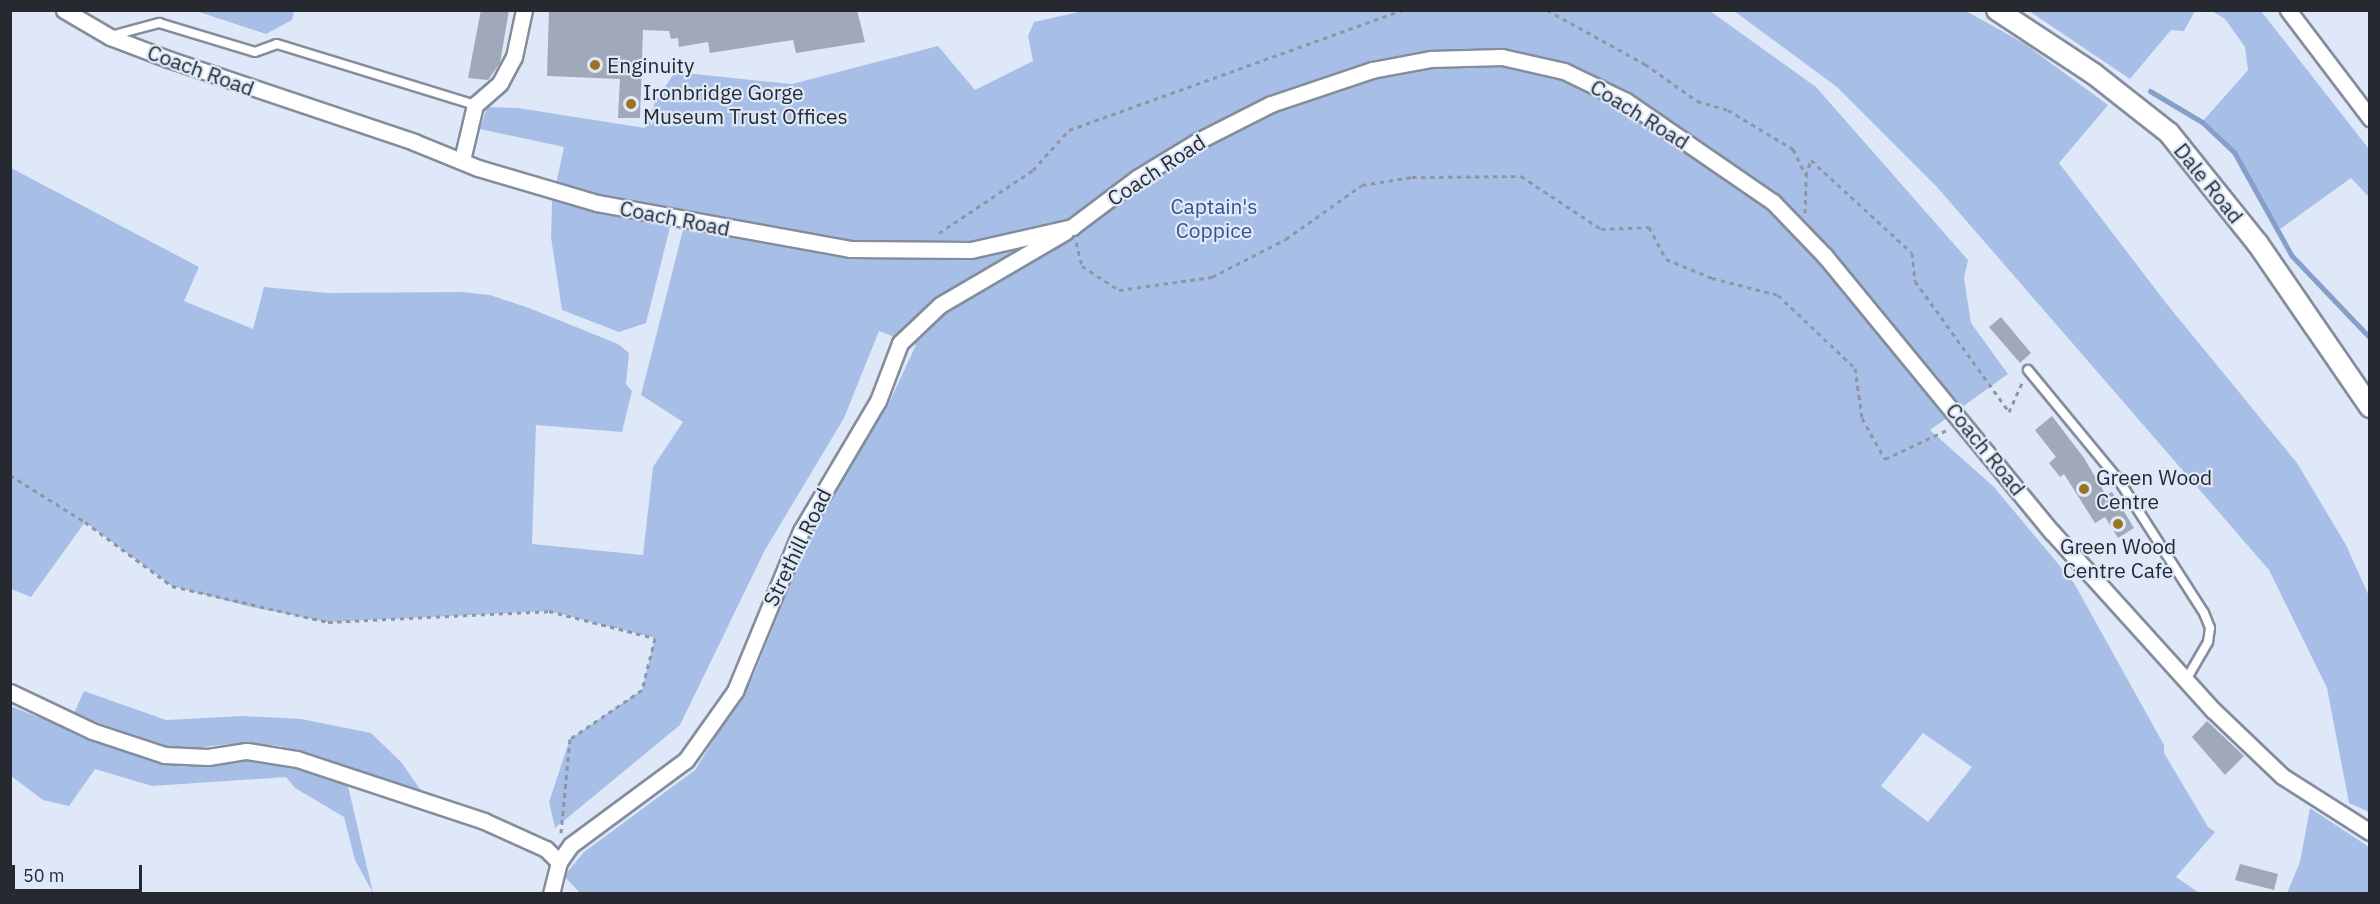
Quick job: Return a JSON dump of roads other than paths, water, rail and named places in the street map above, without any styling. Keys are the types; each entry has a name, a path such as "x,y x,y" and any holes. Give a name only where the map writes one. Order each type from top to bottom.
{"street":[{"name":"Coach Road","path":"64,10 110,37 462,160 478,168 543,188 644,213 850,249 971,250 1072,227 1137,178 1271,104 1372,70 1430,59 1502,57 1564,71 1626,101 1773,202 1800,228 1964,422 2052,532 2186,680 2262,760 2322,805 2370,832"},
{"path":"462,160 474,105 500,83 514,57 524,10"},
{"name":"Dale Road","path":"1997,10 2094,74 2169,133 2258,244 2370,407"},
{"path":"2288,10 2370,118"},
{"name":"Strethill Road","path":"551,894 558,862 571,845 686,760 735,690 801,531 878,401 900,343 940,305 1072,227"},
{"path":"10,692 92,730 164,755 208,757 247,751 297,759 484,821 546,849 558,862"}],"lane":[{"path":"110,37 159,23 255,52 277,44 474,105"},
{"path":"2028,370 2118,479 2204,613 2210,628 2208,642 2186,680"}],"waterway":[{"path":"2150,91 2202,122 2234,152 2292,256 2370,338"}],"place":[{"name":"Enginuity","path":"595,65"},
{"name":"Ironbridge Gorge Museum Trust Offices","path":"631,104"},
{"name":"Green Wood Centre","path":"2084,489"},
{"name":"Green Wood Centre Cafe","path":"2118,524"}],"park label":[{"name":"Captain's Coppice","path":"1214,218"}]}
